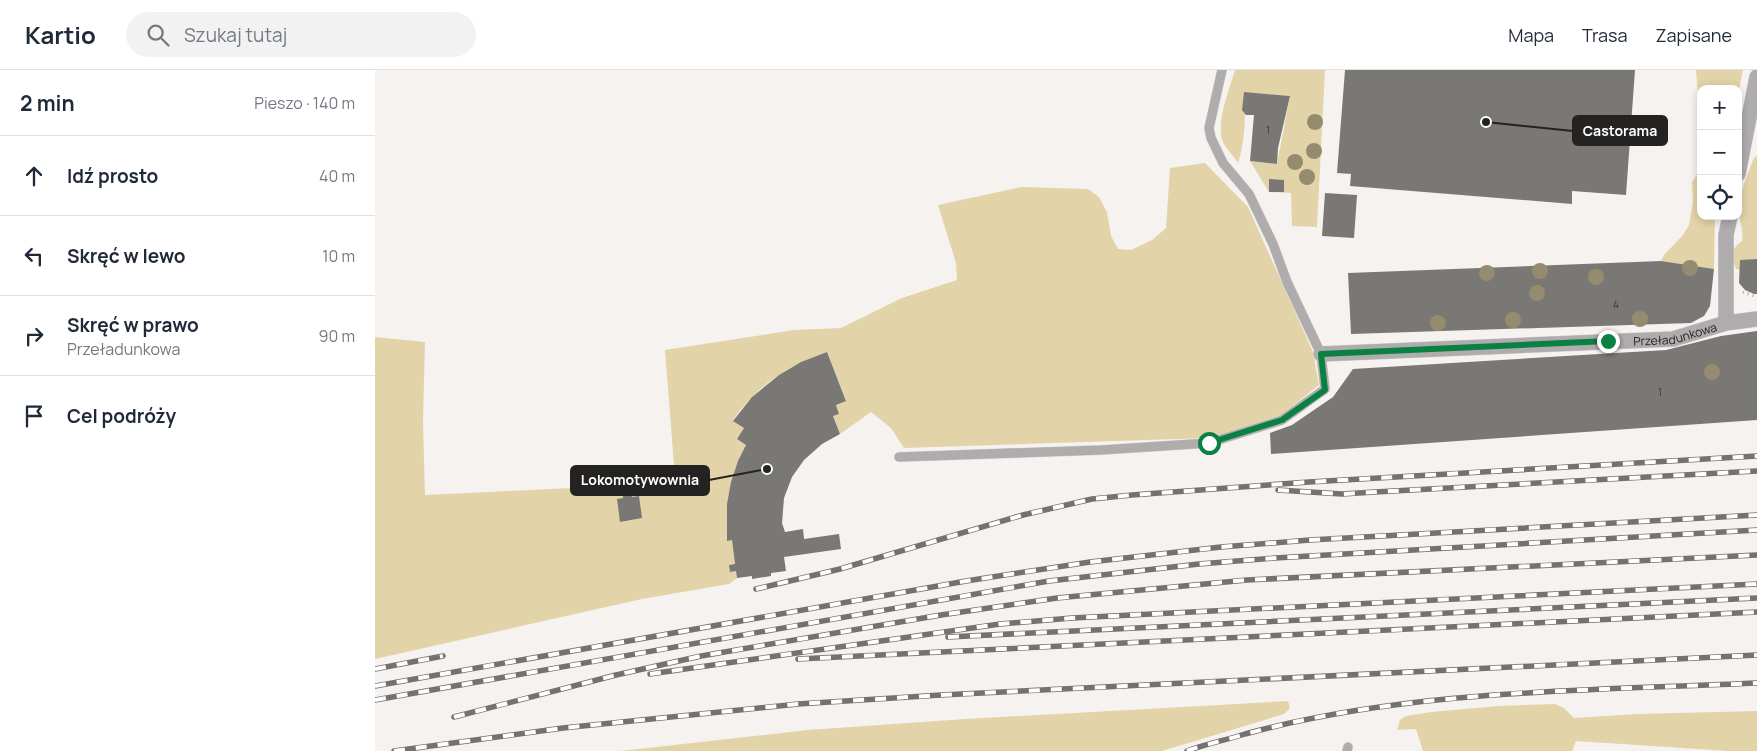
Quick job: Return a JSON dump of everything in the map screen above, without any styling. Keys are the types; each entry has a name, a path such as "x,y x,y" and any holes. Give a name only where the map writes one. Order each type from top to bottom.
{"street":[{"path":"1742,154 1757,77"},
{"path":"1726,323 1726,236 1729,220"},
{"name":"Przeładunkowa","path":"1321,354 1673,339 1726,323 1757,319"}],"lane":[{"path":"899,457 1101,450 1209,443 1282,420 1325,390 1321,354 1249,194 1223,163 1211,138 1209,128 1222,70"}],"shaded area":[{"path":"1235,70 1325,70 1317,227 1292,226 1291,193 1269,192 1250,161 1277,164 1290,96 1244,92 1244,128 1238,163 1224,144 1221,136 1222,117"},
{"path":"1696,70 1743,70 1740,85 1697,85"},
{"path":"1757,155 1757,269 1746,271 1736,269 1732,254 1742,241 1740,220 1742,220 1742,193 1753,160"},
{"path":"1205,163 1248,207 1313,352 1319,385 1281,415 1209,438 904,448 891,428 871,412 840,434 833,416 839,414 836,405 846,400 827,352 799,364 774,378 753,396 733,420 744,428 737,439 746,445 727,504 727,540 732,540 735,564 729,565 730,572 736,571 737,578 729,584 642,599 375,659 375,337 425,342 423,421 425,495 594,487 675,478 665,350 794,330 841,328 902,298 957,280 956,263 938,205 1021,187 1088,189 1099,197 1107,212 1111,236 1118,249 1131,250 1152,240 1166,228 1170,168"},
{"path":"1697,175 1697,220 1715,220 1714,269 1661,261 1689,225 1693,202 1692,182"},
{"path":"1288,701 1290,708 1284,714 1162,751 620,751 808,730 965,719"},
{"path":"1555,704 1564,708 1574,718 1638,714 1757,711 1757,751 1728,751 1576,741 1572,751 1423,751 1416,729 1397,730 1400,720 1406,716 1499,706"}],"building":[{"path":"1345,70 1635,70 1626,195 1572,191 1572,204 1350,186 1351,174 1337,173"},
{"path":"1244,92 1290,96 1278,148 1277,164 1250,161 1254,115 1246,115 1242,110"},
{"path":"1269,179 1284,180 1284,192 1269,192"},
{"path":"1325,193 1357,195 1354,238 1322,236"},
{"path":"1757,259 1757,294 1754,294 1745,290 1739,283 1740,260"},
{"path":"1661,261 1714,269 1710,306 1704,316 1691,323 1351,334 1348,273"},
{"path":"1757,331 1757,420 1271,454 1270,433 1292,425 1333,397 1353,369 1666,350 1721,336"},
{"path":"827,352 846,401 836,405 839,414 833,416 840,434 822,444 804,460 792,477 784,498 782,523 785,532 803,529 804,539 839,534 841,549 784,557 786,571 752,579 752,576 737,578 736,571 730,572 729,565 735,564 732,540 727,541 727,504 731,482 746,445 737,439 744,428 733,421 752,397 779,375 801,362"},
{"path":"632,494 632,497 639,496 642,518 620,522 617,499 623,498 623,495"}],"railway":[{"path":"756,589 840,569 1023,515 1092,499 1309,482 1757,456"},
{"path":"1278,490 1342,494 1757,471"},
{"path":"375,686 966,581 1090,562 1221,547 1310,540 1757,515"},
{"path":"375,700 1049,581 1199,564 1275,558 1757,530"},
{"path":"454,717 616,675 701,656 941,615 1057,598 1247,580 1757,555"},
{"path":"650,674 1000,624 1072,618 1757,584"},
{"path":"948,637 1757,598"},
{"path":"798,659 1757,612"},
{"path":"394,751 563,728 798,704 941,695 1757,655"},
{"path":"375,669 443,656"},
{"path":"1187,751 1245,734 1308,719 1371,708 1435,700 1564,691 1757,683"}],"place":[{"name":"Castorama","path":"1486,122"},
{"name":"Lokomotywownia","path":"767,469"}],"route":[{"path":"1209,443 1282,420 1325,390 1321,354 1608,341"}]}
